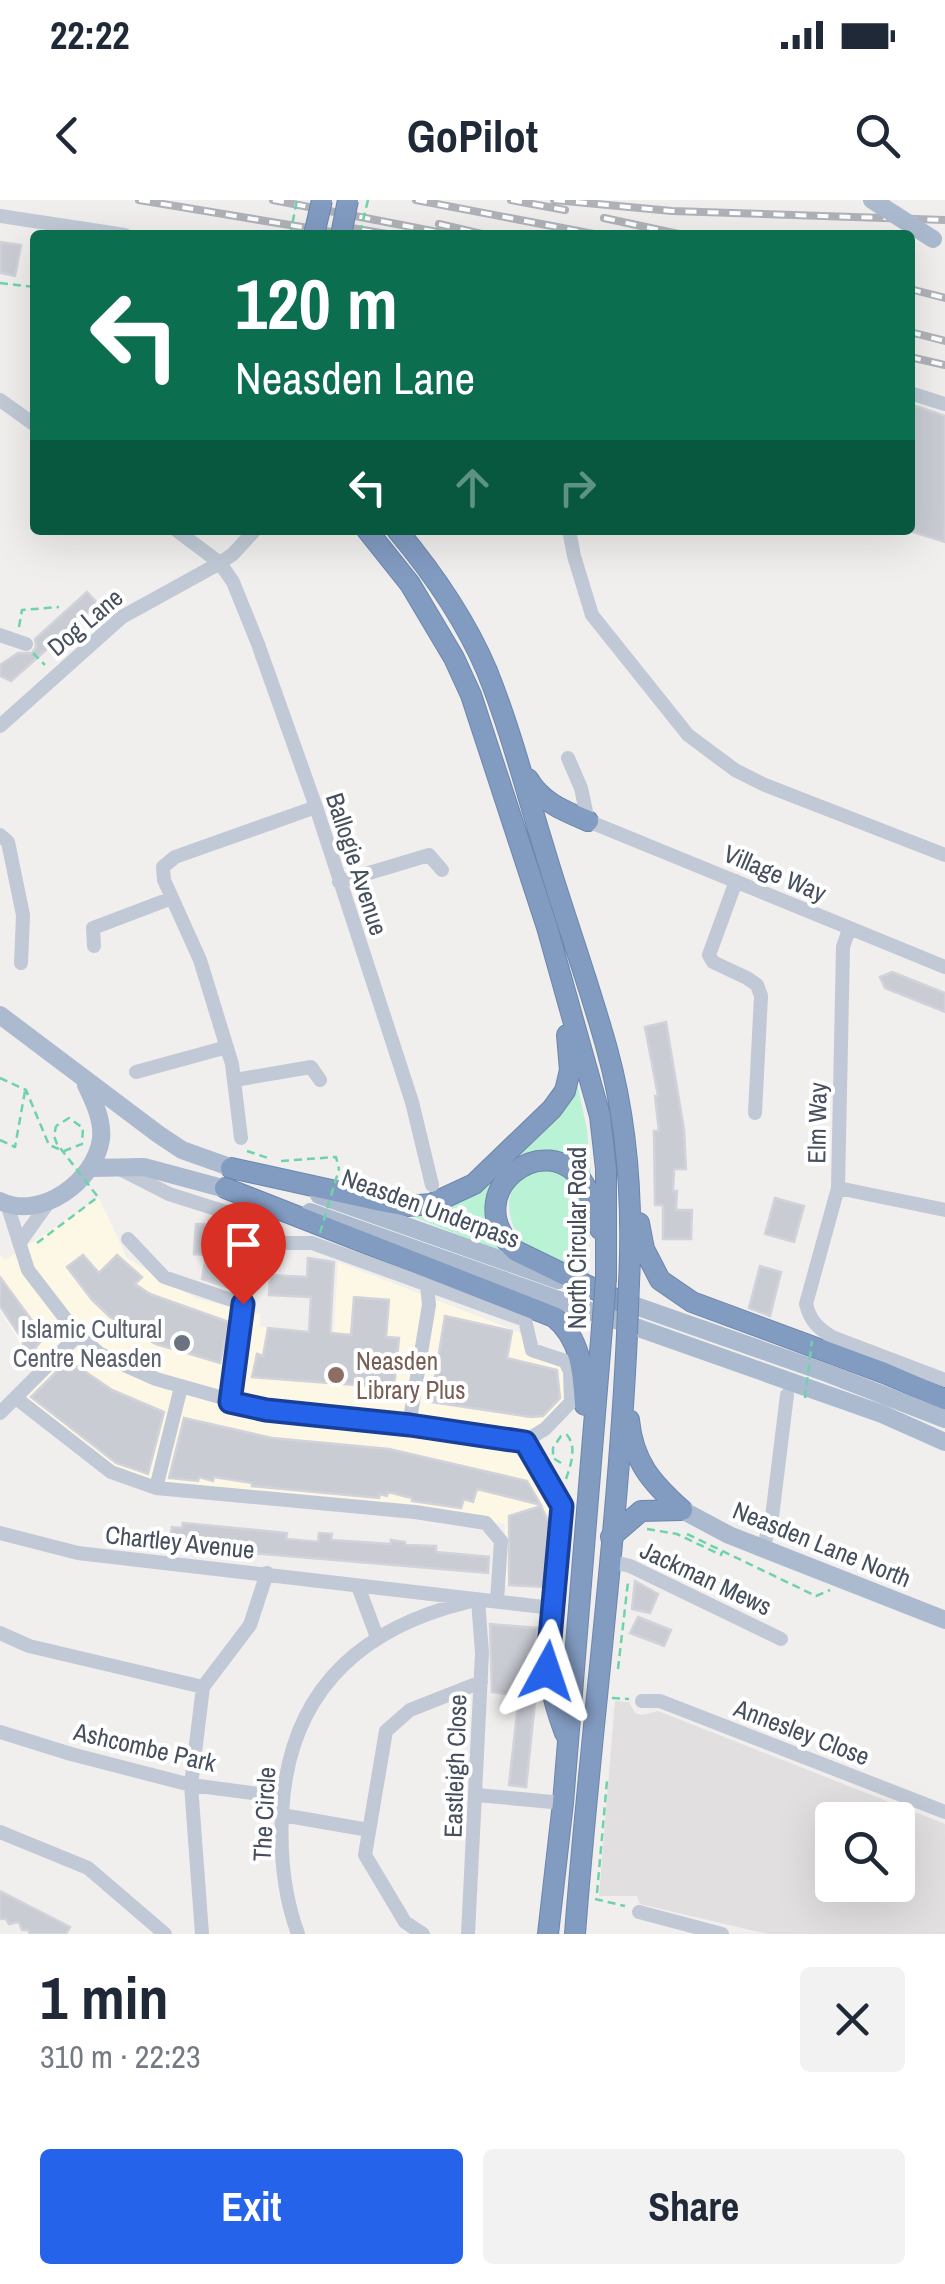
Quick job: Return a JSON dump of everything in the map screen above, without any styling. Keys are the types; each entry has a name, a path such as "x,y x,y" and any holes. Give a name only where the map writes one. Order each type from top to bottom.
{"highway":[{"path":"315,230 322,200"},
{"path":"342,230 348,200"},
{"name":"North Circular Road","path":"370,535 410,584 454,658 470,696 547,927 600,1116 606,1170 606,1269 563,1803 548,1934"},
{"name":"North Circular Road","path":"402,535 440,586 474,643 496,695 608,1051 625,1137 630,1207 623,1291 625,1363 607,1613 595,1696 575,1934"},
{"path":"520,764 535,791 555,807 588,822"},
{"path":"543,846 560,827 588,822"},
{"path":"228,1178 408,1206 431,1204 474,1184 552,1109 564,1091 570,1070 547,927"},
{"path":"625,1137 644,1249 660,1280 674,1292 945,1399"},
{"path":"606,1269 590,1197 575,1172 564,1165 537,1160 506,1178 495,1203 499,1230 506,1242 534,1262 623,1291"},
{"path":"228,1178 538,1308 565,1326 577,1348 584,1381 586,1506"},
{"path":"625,1363 636,1456 656,1488 682,1510"},
{"path":"611,1537 641,1511 682,1510"},
{"path":"552,1608 547,1671 550,1695 568,1740"}],"main road":[{"path":"872,200 939,242"},
{"name":"Neasden Underpass","path":"0,1015 84,1080 228,1178 882,1414 945,1442"},
{"path":"4,1203 48,1203 94,1177 101,1126 84,1080"},
{"name":"Neasden Underpass","path":"94,1177 118,1168 228,1178 394,1220 623,1291 945,1419"},
{"name":"Neasden Lane North","path":"682,1510 729,1536 945,1620"}],"street":[{"path":"0,216 92,230"},
{"path":"915,395 945,404"},
{"path":"0,400 30,422"},
{"path":"183,535 220,563"},
{"name":"Dog Lane","path":"0,726 122,617 220,563 251,535"},
{"path":"570,535 592,615 688,735 735,770 765,785 945,856"},
{"name":"Ballogie Avenue","path":"220,563 234,582 316,807 412,1102 432,1185"},
{"path":"0,635 21,641"},
{"path":"568,758 581,788 588,822"},
{"path":"242,1138 235,1080 226,1048 200,960 164,880 164,867 174,857 316,807"},
{"name":"Village Way","path":"588,822 945,966"},
{"path":"0,835 8,842 23,915 21,963"},
{"path":"339,882 429,856 442,870"},
{"path":"736,881 709,956 713,962 757,985 761,996 755,1113"},
{"path":"94,946 93,928 172,898"},
{"name":"Elm Way","path":"849,929 843,947 838,1188 808,1290 808,1315 818,1328 832,1336 945,1380"},
{"path":"136,1072 226,1048"},
{"path":"235,1080 312,1067 320,1080"},
{"path":"118,1168 169,1194 250,1220 265,1246"},
{"path":"838,1188 945,1210"},
{"path":"4,1203 28,1270 78,1335 100,1354 182,1388 230,1402 266,1410 525,1442 545,1429 571,1402 570,1372 564,1361 532,1350 525,1320 312,1243 272,1243 254,1257 243,1304 230,1402"},
{"path":"20,1241 48,1203"},
{"path":"128,1239 164,1277 243,1304"},
{"path":"410,1425 429,1305 426,1284"},
{"path":"0,1413 78,1335"},
{"path":"156,1488 182,1388"},
{"path":"763,1549 772,1518 787,1395"},
{"path":"16,1398 110,1472 156,1488 415,1512 486,1524 501,1542 497,1601"},
{"path":"525,1442 562,1506 552,1608"},
{"name":"Chartley Avenue","path":"0,1533 78,1553 552,1608"},
{"name":"Jackman Mews","path":"610,1560 781,1639"},
{"path":"202,1934 190,1784 203,1687 250,1625 267,1573"},
{"path":"358,1586 377,1638"},
{"name":"The Circle","path":"298,1934 284,1871 282,1815 292,1741 330,1679 377,1638 439,1609 478,1600"},
{"name":"Eastleigh Close","path":"468,1934 481,1682 478,1600"},
{"path":"0,1633 29,1646 203,1687"},
{"path":"423,1934 405,1922 365,1855 386,1731 410,1710 481,1682"},
{"name":"Annesley Close","path":"636,1700 660,1701 945,1812"},
{"name":"Ashcombe Park","path":"0,1732 190,1784 283,1796"},
{"path":"477,1795 563,1803"},
{"path":"282,1815 369,1830"},
{"path":"0,1832 88,1868 165,1934"},
{"path":"640,1912 722,1934"}],"path":[{"path":"291,230 297,200"},
{"path":"361,230 368,200"},
{"path":"0,284 30,287"},
{"path":"55,676 21,641 22,610 59,607"},
{"path":"0,1078 26,1090 49,1144 64,1152 82,1144 83,1128 70,1118 56,1126 54,1136 56,1144 98,1197 37,1243"},
{"path":"0,1140 15,1148 26,1090"},
{"path":"242,1138 243,1150 279,1161 336,1157 339,1169 320,1233"},
{"path":"84,1196 94,1177"},
{"path":"804,1398 812,1342"},
{"path":"566,1478 572,1462 572,1444 567,1435 570,1423"},
{"path":"561,1463 552,1458 553,1448 567,1435"},
{"path":"642,1528 677,1534 721,1555 722,1551"},
{"path":"687,1534 816,1596 830,1590"},
{"path":"614,1698 636,1700"},
{"path":"607,1780 596,1899 611,1900"}],"shaded area":[{"path":"99,1198 127,1258 195,1298 260,1314 260,1327 334,1332 338,1262 524,1334 569,1370 568,1403 532,1431 526,1460 561,1506 549,1589 503,1585 505,1524 417,1508 237,1494 120,1474 20,1398 39,1377 20,1351 18,1339 0,1310 0,1255 5,1260"},
{"path":"615,1701 629,1702 635,1713 642,1715 658,1711 889,1802 815,1802 815,1902 915,1902 915,1812 945,1824 945,1934 767,1934 640,1904 637,1896 599,1896"}],"green space":[{"path":"576,1078 591,1175 578,1164 547,1155 515,1161 502,1170 492,1183 487,1207 502,1252 414,1217 438,1212 468,1196"},
{"path":"548,1167 574,1180 590,1224 589,1275 537,1253 524,1243 513,1226 509,1206 513,1187 525,1175"}],"building":[{"path":"0,242 21,245 15,276 1,273"},
{"path":"915,406 945,416 945,542 915,533"},
{"path":"87,592 98,604 11,681 0,676 0,665 18,653 32,653 35,639"},
{"path":"892,972 945,993 945,1012 885,988 880,977"},
{"path":"666,1022 684,1130 686,1169 674,1169 673,1191 677,1191 676,1210 692,1210 691,1239 663,1239 663,1205 655,1205 654,1131 659,1131 658,1096 645,1027"},
{"path":"775,1198 804,1206 794,1242 765,1234"},
{"path":"196,1224 231,1226 227,1287 202,1279 206,1255 194,1254"},
{"path":"83,1255 99,1273 117,1255 142,1277 135,1284 150,1294 229,1322 220,1363 156,1344 110,1317 67,1267"},
{"path":"308,1258 334,1262 330,1333 351,1335 354,1297 389,1300 386,1337 399,1338 394,1388 252,1377 257,1354 263,1356 268,1328 309,1332 311,1297 269,1295 270,1275 307,1277"},
{"path":"760,1266 781,1272 770,1316 749,1308"},
{"path":"0,1277 44,1337 26,1360 22,1339 0,1306"},
{"path":"445,1316 512,1331 507,1358 557,1370 560,1398 543,1416 531,1417 431,1402"},
{"path":"68,1360 112,1390 164,1412 148,1474 116,1463 31,1397"},
{"path":"184,1418 272,1438 389,1449 527,1481 541,1505 477,1489 473,1502 464,1499 461,1508 412,1501 388,1492 379,1498 252,1486 214,1477 213,1481 199,1477 198,1481 169,1478"},
{"path":"541,1506 549,1523 543,1587 509,1585 509,1516"},
{"path":"183,1523 287,1533 286,1539 318,1542 319,1533 332,1534 331,1540 391,1544 391,1540 405,1545 436,1546 436,1552 489,1557 488,1573 169,1546 172,1527 182,1528"},
{"path":"635,1581 658,1594 650,1613 632,1609"},
{"path":"638,1617 671,1630 664,1646 630,1633"},
{"path":"490,1624 537,1628 536,1693 526,1787 509,1785 519,1696 492,1692"},
{"path":"0,1891 70,1927 66,1934 30,1934 22,1930 19,1922 9,1924 0,1919"}],"railway":[{"path":"139,200 320,230"},
{"path":"273,200 427,230"},
{"path":"416,200 573,230"},
{"path":"511,200 565,210"},
{"path":"554,200 672,211 945,220"},
{"path":"604,218 660,230"},
{"path":"439,224 465,230"},
{"path":"339,226 363,230"},
{"path":"915,290 945,298"},
{"path":"915,333 945,341"},
{"path":"915,358 945,365"}],"place":[{"name":"Islamic Cultural Centre Neasden","path":"182,1343"},
{"name":"Neasden Library Plus","path":"336,1375"}],"route":[{"path":"243,1304 230,1402 266,1410 525,1442 562,1506 547,1671"}]}
